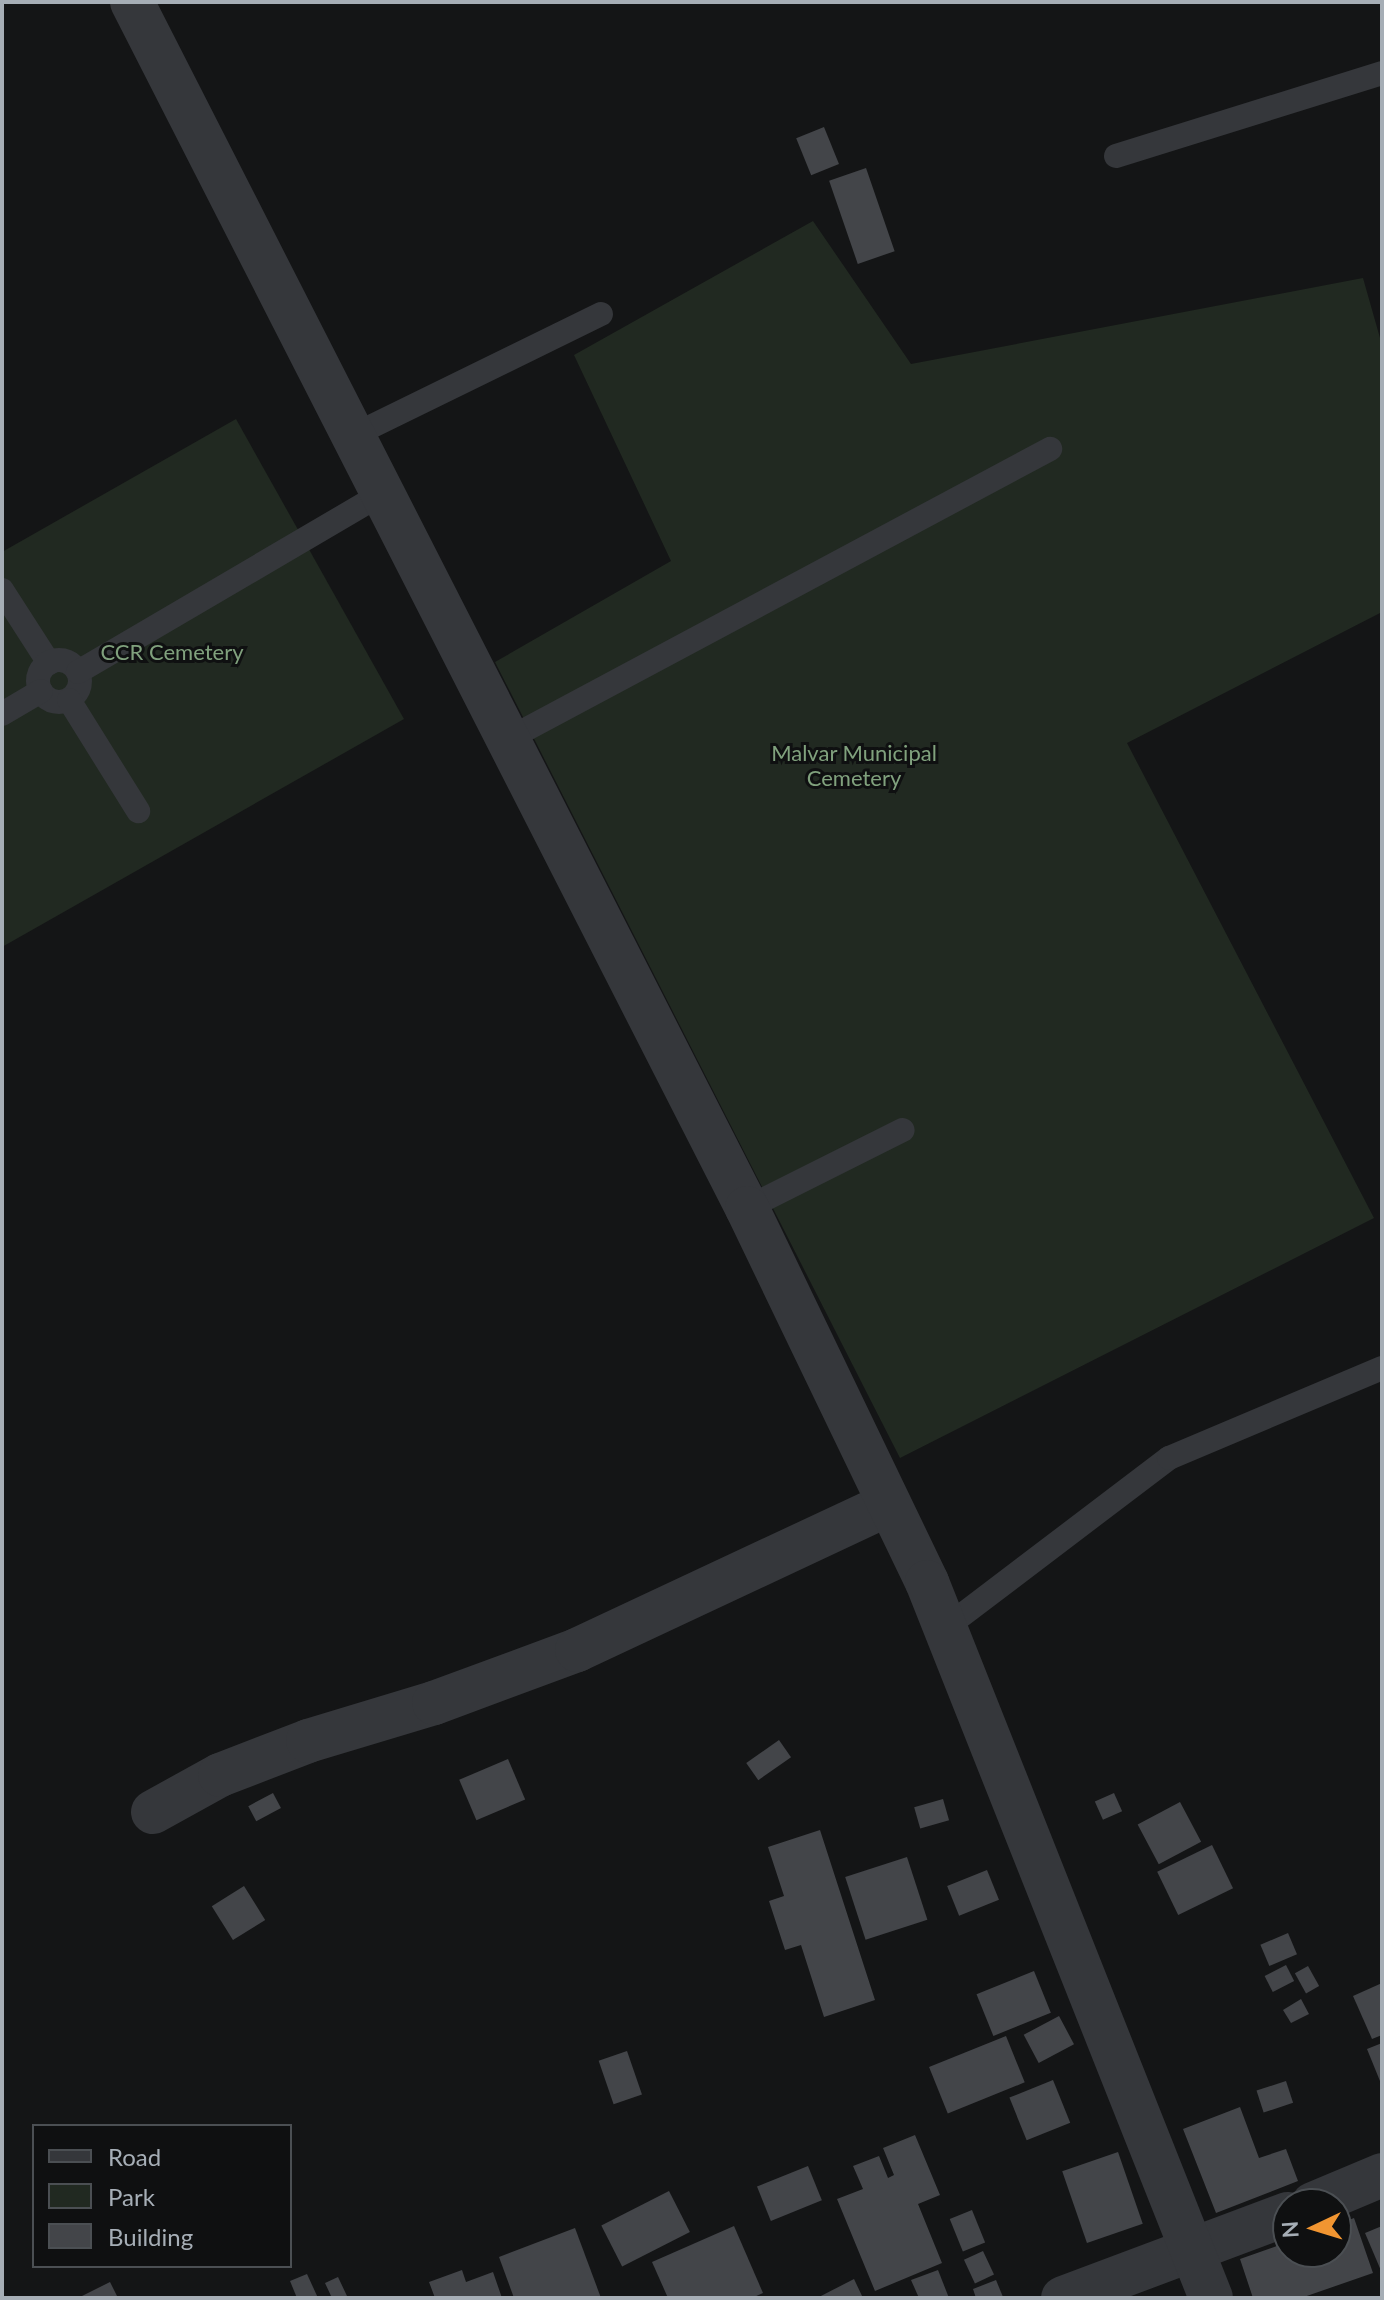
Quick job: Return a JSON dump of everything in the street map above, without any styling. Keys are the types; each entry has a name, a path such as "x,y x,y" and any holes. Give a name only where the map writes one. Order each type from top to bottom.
{"street":[{"path":"132,2 385,492 747,1208 889,1504 945,1628 1211,2298"},
{"path":"153,1812 220,1775 308,1741 434,1703 577,1650 889,1504"},
{"path":"1351,2188 1382,2175"},
{"path":"1063,2298 1194,2253 1272,2221"}],"lane":[{"path":"1116,156 1382,73"},
{"path":"354,435 601,314"},
{"path":"508,739 1050,449"},
{"path":"78,672 385,492"},
{"path":"2,590 49,663"},
{"path":"49,663 70,663 78,672 77,692 69,700 48,699 41,691 38,681 49,663"},
{"path":"2,714 41,691"},
{"path":"69,700 138,811"},
{"path":"747,1208 903,1130"},
{"path":"945,1628 1169,1458 1382,1368"}],"green space":[{"name":"Malvar Municipal Cemetery","path":"813,221 911,364 1363,278 1382,345 1382,612 1127,743 1374,1218 900,1458 495,662 671,561 574,355"},
{"name":"CCR Cemetery","path":"236,419 404,719 2,947 2,552"}],"building":[{"path":"824,127 839,164 811,175 796,138"},
{"path":"866,168 895,251 858,264 829,181"},
{"path":"779,1740 791,1757 758,1780 746,1763"},
{"path":"508,1759 525,1800 476,1820 459,1780"},
{"path":"273,1793 281,1808 256,1821 248,1806"},
{"path":"1114,1793 1122,1811 1103,1820 1095,1802"},
{"path":"943,1799 949,1820 920,1828 914,1807"},
{"path":"1180,1802 1201,1842 1159,1864 1138,1825"},
{"path":"820,1830 875,2000 824,2017 801,1945 785,1950 769,1901 784,1896 768,1847"},
{"path":"1212,1845 1233,1888 1178,1915 1157,1872"},
{"path":"907,1857 927,1920 866,1940 845,1877"},
{"path":"987,1870 999,1900 959,1916 947,1886"},
{"path":"244,1886 265,1920 233,1940 212,1906"},
{"path":"1288,1933 1297,1954 1269,1966 1260,1945"},
{"path":"1286,1965 1294,1981 1273,1992 1265,1976"},
{"path":"1308,1966 1319,1986 1306,1993 1295,1973"},
{"path":"1034,1971 1051,2013 993,2036 977,1994"},
{"path":"1382,1983 1382,2035 1372,2039 1353,1996"},
{"path":"1301,1999 1309,2014 1291,2023 1283,2010"},
{"path":"1059,2016 1074,2044 1039,2063 1024,2035"},
{"path":"1006,2036 1025,2082 948,2113 929,2067"},
{"path":"1382,2043 1382,2086 1367,2049"},
{"path":"627,2051 642,2094 614,2104 599,2061"},
{"path":"1053,2080 1070,2123 1027,2140 1009,2098"},
{"path":"1286,2081 1293,2103 1264,2112 1257,2091"},
{"path":"1240,2107 1259,2158 1286,2149 1298,2181 1272,2188 1272,2191 1216,2213 1183,2129"},
{"path":"915,2135 940,2195 918,2204 942,2263 875,2291 837,2199 863,2189 853,2166 879,2156 888,2178 894,2175 883,2148"},
{"path":"1118,2152 1143,2224 1087,2243 1062,2171"},
{"path":"808,2166 822,2200 771,2221 757,2187"},
{"path":"669,2191 690,2232 622,2266 601,2226"},
{"path":"972,2210 985,2242 963,2251 950,2219"},
{"path":"1352,2219 1373,2273 1301,2298 1253,2298 1240,2259 1272,2248 1272,2268 1352,2268"},
{"path":"734,2226 763,2293 752,2298 668,2298 652,2262"},
{"path":"1382,2226 1382,2273 1365,2233"},
{"path":"575,2228 601,2298 514,2298 499,2257"},
{"path":"983,2251 994,2275 975,2283 964,2260"},
{"path":"462,2270 466,2282 493,2272 502,2298 435,2298 429,2282"},
{"path":"938,2270 949,2298 919,2298 911,2280"},
{"path":"307,2274 318,2298 297,2298 290,2281"},
{"path":"338,2277 347,2296 332,2298 325,2283"},
{"path":"854,2279 863,2298 817,2298"},
{"path":"996,2280 1003,2297 976,2298 973,2289"},
{"path":"110,2282 118,2298 78,2298"}]}
